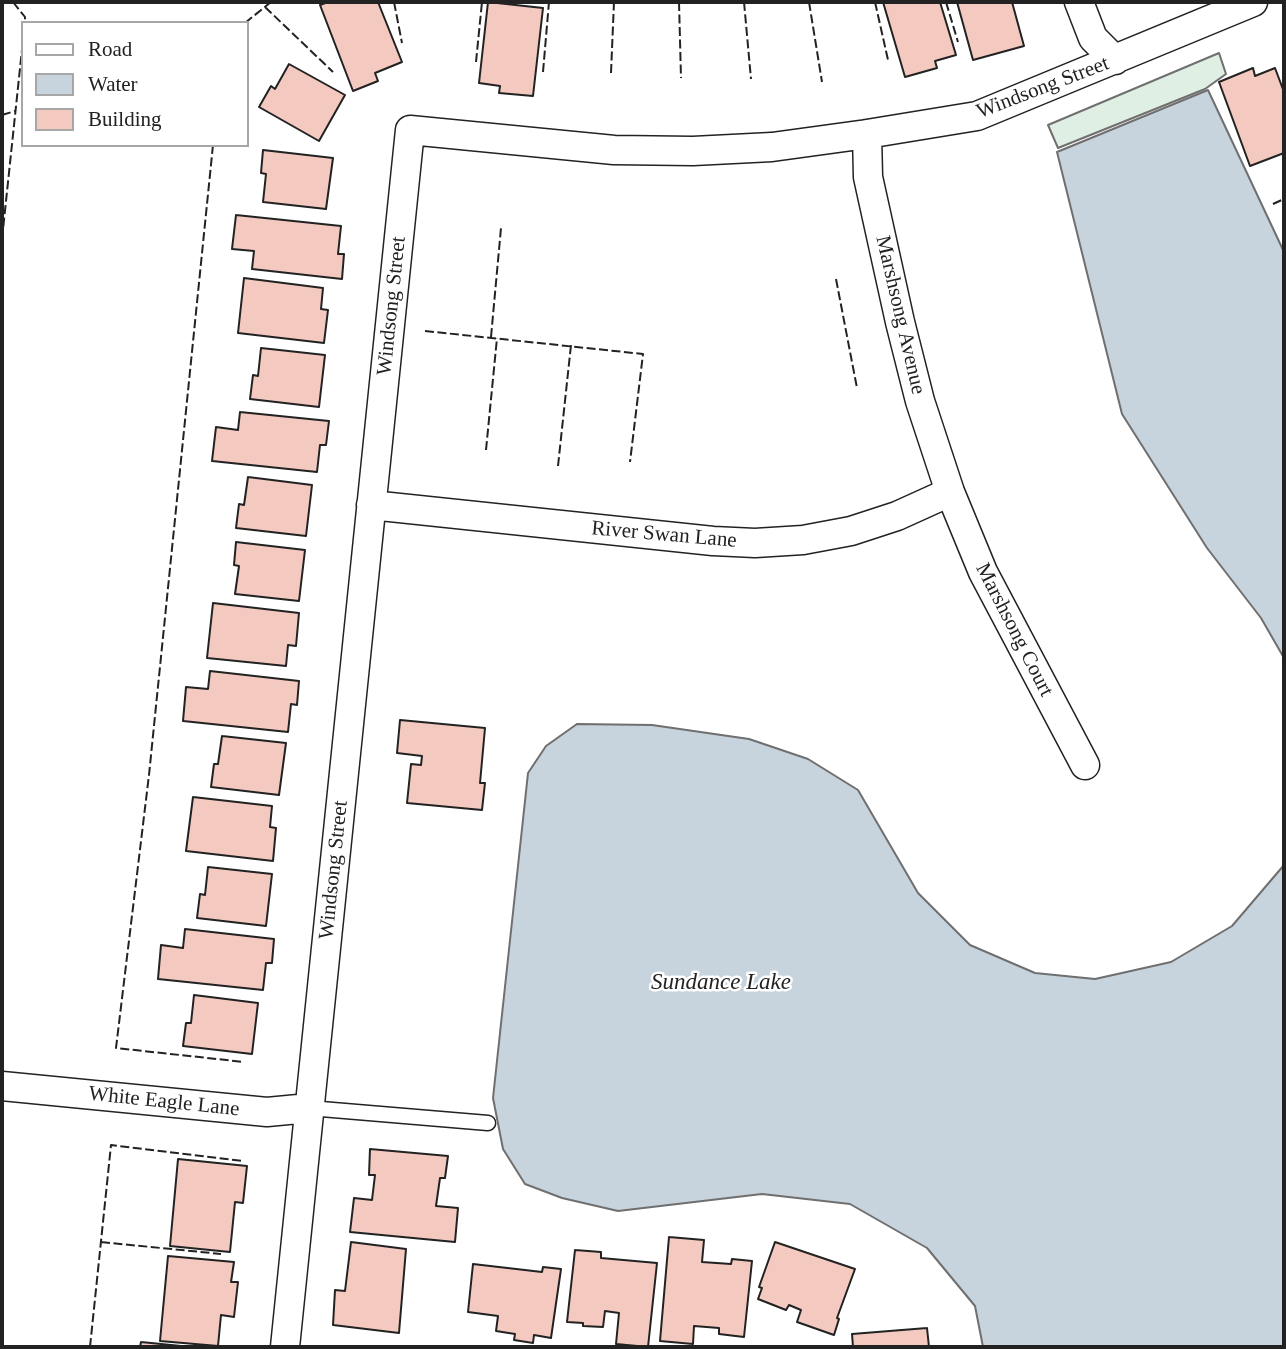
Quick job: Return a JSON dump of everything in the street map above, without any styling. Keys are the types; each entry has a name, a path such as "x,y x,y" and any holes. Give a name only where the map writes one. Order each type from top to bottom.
{"street":[{"path":"1079,2 1093,38 1115,60"},
{"name":"Windsong Street","path":"285,1347 410,130 614,149 693,151 772,147 867,134 977,116 1254,2"},
{"name":"Marshsong Avenue","path":"867,134 868,177 900,322 920,401 950,492"},
{"name":"River Swan Lane","path":"371,505 713,541 755,543 803,540 851,531 898,516 950,492"},
{"name":"Marshsong Court","path":"950,492 983,572 1085,765"},
{"name":"White Eagle Lane","path":"10,1087 267,1112 309,1108"}],"lane":[{"path":"309,1108 488,1124"}],"green space":[{"path":"1219,53 1226,74 1205,89 1058,148 1048,125"}],"water":[{"path":"1208,90 1284,252 1284,658 1261,618 1207,548 1122,414 1057,152"},
{"name":"Sundance Lake","path":"577,724 652,725 749,739 808,759 858,790 918,893 970,945 1035,973 1095,979 1171,962 1232,926 1284,865 1284,1347 983,1347 975,1306 927,1248 850,1204 762,1194 618,1211 562,1198 525,1184 503,1149 493,1098 528,773 546,746"}],"building":[{"path":"328,2 378,2 402,62 375,73 378,81 353,91 320,5"},
{"path":"488,2 543,8 533,96 499,93 500,86 479,83"},
{"path":"883,2 940,2 956,55 935,61 937,68 905,77"},
{"path":"957,2 1012,2 1024,46 973,60"},
{"path":"289,64 345,95 319,141 259,107 271,86 275,89"},
{"path":"1253,68 1255,76 1275,68 1284,92 1284,153 1250,166 1219,82"},
{"path":"263,150 333,158 326,209 263,202 266,174 261,173"},
{"path":"236,215 341,226 338,254 344,254 342,279 252,269 254,251 232,249"},
{"path":"244,278 323,288 321,309 328,310 324,343 238,333"},
{"path":"261,348 325,355 319,407 250,399 253,375 258,376"},
{"path":"240,412 329,421 326,445 320,445 317,472 212,461 216,427 238,430"},
{"path":"248,477 312,485 306,536 236,528 239,504 244,505"},
{"path":"236,542 305,550 299,601 235,594 239,566 234,565"},
{"path":"213,603 299,613 296,646 288,645 286,666 207,658"},
{"path":"210,671 299,681 297,705 291,704 288,732 183,721 186,687 208,689"},
{"path":"400,720 485,728 480,783 485,783 482,810 407,803 411,764 421,765 422,756 397,753"},
{"path":"222,736 286,743 279,795 211,787"},
{"path":"193,797 272,806 270,827 276,828 273,861 186,851"},
{"path":"208,867 272,874 266,926 197,918 200,894 205,895"},
{"path":"185,929 274,939 272,963 266,963 263,990 158,979 161,945 183,948"},
{"path":"194,995 258,1003 252,1054 183,1046 186,1023 191,1023"},
{"path":"370,1149 448,1156 445,1178 440,1178 436,1206 458,1208 455,1242 350,1232 354,1198 372,1200 375,1175 369,1175"},
{"path":"178,1159 247,1166 243,1203 235,1202 230,1252 170,1246"},
{"path":"669,1237 704,1240 702,1262 731,1264 732,1259 752,1261 744,1337 719,1334 719,1328 694,1326 693,1344 660,1341"},
{"path":"351,1242 406,1249 399,1333 333,1325 335,1290 345,1291"},
{"path":"775,1242 855,1269 837,1318 839,1319 834,1335 797,1322 801,1310 789,1305 786,1310 758,1299 762,1288 759,1287"},
{"path":"575,1250 601,1252 601,1258 657,1263 648,1347 616,1344 619,1313 605,1311 603,1327 567,1322"},
{"path":"168,1256 234,1262 231,1282 238,1282 234,1317 221,1315 218,1346 160,1341"},
{"path":"473,1264 542,1272 543,1267 561,1269 551,1338 534,1335 533,1343 514,1340 515,1334 496,1331 498,1316 468,1312"},
{"path":"927,1328 929,1347 853,1347 852,1334"},
{"path":"141,1342 191,1347 140,1347"}],"fence":[{"path":"13,2 25,17 25,21"},
{"path":"247,21 271,2"},
{"path":"394,2 402,43"},
{"path":"476,62 482,2"},
{"path":"543,72 549,2"},
{"path":"611,73 614,2"},
{"path":"679,2 681,78"},
{"path":"744,2 751,79"},
{"path":"809,2 822,82"},
{"path":"875,2 888,60"},
{"path":"946,2 958,42"},
{"path":"265,7 333,72"},
{"path":"2,239 21,59"},
{"path":"2,115 15,111"},
{"path":"213,147 149,775 116,1048 244,1062"},
{"path":"1273,204 1284,199"},
{"path":"491,337 501,228"},
{"path":"836,279 857,388"},
{"path":"425,331 643,354 630,462"},
{"path":"486,450 497,338"},
{"path":"558,466 571,345"},
{"path":"90,1347 111,1145 243,1161"},
{"path":"101,1242 221,1254"}]}
